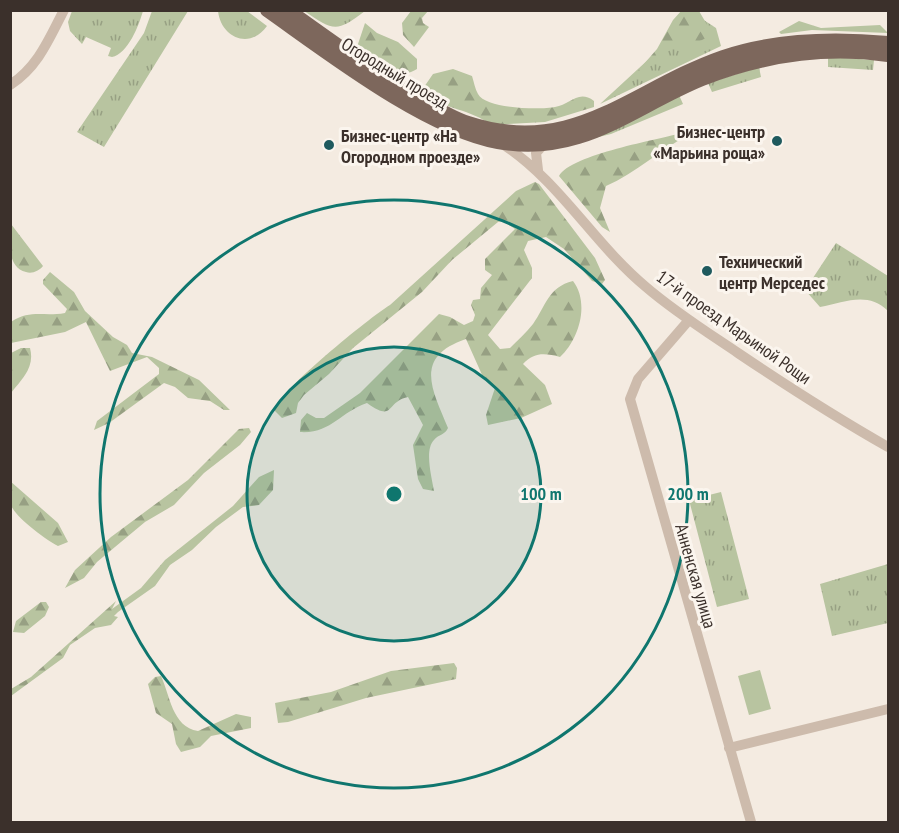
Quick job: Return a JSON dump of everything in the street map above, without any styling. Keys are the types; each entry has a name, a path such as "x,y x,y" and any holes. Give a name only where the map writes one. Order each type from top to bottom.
{"main road":[{"name":"Огородный проезд","path":"267,10 335,58 420,111 465,132 500,142 542,140 604,116 679,82"},
{"name":"Огородный проезд","path":"288,10 378,74 446,114 468,123 542,140"},
{"path":"679,82 723,57 776,45 836,40 888,44"},
{"path":"679,82 778,57 837,52 888,56"}],"street":[{"path":"10,85 30,70 38,60 64,10"},
{"name":"17-й проезд Марьиной Рощи","path":"468,123 500,142 536,168 621,264 645,287 689,320 844,422 888,447"},
{"path":"536,168 542,140"},
{"name":"Анненская улица","path":"689,320 638,379 630,399 751,822"},
{"path":"729,748 888,710"}],"green space":[{"path":"72,10 143,11 128,45 118,55 112,57 108,56 111,48 86,37 82,44 70,31 68,22"},
{"path":"365,10 347,23 335,27 322,23 304,11"},
{"path":"682,10 699,11 709,28 706,38 664,50 646,69 636,73 657,49 673,20"},
{"path":"152,11 188,11 104,147 77,132 144,33"},
{"path":"218,11 247,11 267,26 253,38 237,38 225,28"},
{"path":"411,11 428,11 422,18 423,23 429,27 414,47 403,35 402,23"},
{"path":"690,11 716,28 721,46 600,104 651,57"},
{"path":"799,21 821,28 880,25 888,33 812,30 781,34 779,32"},
{"path":"365,23 377,33 398,42 417,59 417,69 399,75 391,74 356,50"},
{"path":"828,57 874,60 873,70 828,67"},
{"path":"759,67 761,77 712,92 708,83"},
{"path":"453,69 472,76 478,94 491,103 514,107 548,108 583,97 594,101 594,107 545,122 491,125 441,103 425,93 424,87 433,74"},
{"path":"679,95 683,104 611,134 570,144"},
{"path":"685,132 690,134 606,186 600,208 610,232 602,227 559,176 567,168 597,155"},
{"path":"535,182 539,184 595,258 605,280 602,284 592,281 564,249 546,237 528,241 524,250 532,268 532,278 488,335 500,349 510,348 533,324 553,292 573,281 581,300 581,310 577,331 567,350 560,357 540,354 531,357 523,364 545,385 552,404 521,418 488,425 486,415 495,388 483,377 466,339 449,346 439,355 433,365 431,376 433,387 448,428 431,445 430,464 434,491 423,489 418,479 413,445 423,425 408,397 386,411 376,409 367,403 320,430 300,432 301,420 307,413 316,418 324,418 360,393 439,314 464,325 473,321 475,315 471,305 473,300 480,299 481,288 492,275 485,270 485,259 515,229 503,221 498,222 452,260 422,292 353,348 329,374 304,395 298,403 296,413 282,418 274,410 291,388 326,355 390,305 516,191"},
{"path":"11,224 43,266 37,271 26,272 15,265 11,252"},
{"path":"836,243 888,276 888,311 872,301 864,300 820,307 805,290"},
{"path":"50,272 74,292 85,311 113,337 127,345 132,353 152,357 199,380 230,410 224,410 210,401 188,398 175,387 164,383 109,423 94,430 97,421 159,374 159,368 147,357 110,371 86,322 65,332 11,343 11,322 18,318 31,314 65,313 67,309 43,284 43,280"},
{"path":"21,348 30,348 31,361 27,372 11,393 11,353"},
{"path":"249,428 251,432 240,445 204,473 174,505 145,522 97,562 84,578 65,588 75,570 111,537 188,480 239,429"},
{"path":"274,470 273,490 259,505 243,507 216,527 192,550 170,565 155,586 118,612 114,616 118,617 111,625 95,628 70,645 63,658 11,696 11,689 31,677 116,601 112,609 141,588 165,560 233,506 259,477"},
{"path":"10,481 58,523 68,542 58,546 18,516 10,502"},
{"path":"721,492 749,599 717,607 689,500"},
{"path":"888,564 888,623 832,636 820,584"},
{"path":"41,602 46,602 49,607 45,616 24,633 13,632 16,621"},
{"path":"454,663 457,668 456,679 366,698 278,723 275,703 331,692 391,671"},
{"path":"760,670 771,709 749,715 738,676"},
{"path":"161,676 177,717 189,728 198,731 236,714 251,717 251,728 211,736 200,747 181,752 176,744 172,724 156,713 148,684 155,677"}],"place":[{"name":"Бизнес-центр «Марьина роща»","path":"777,141"},
{"name":"Бизнес-центр «На Огородном проезде»","path":"329,145"},
{"name":"Технический центр Мерседес","path":"707,271"}]}
